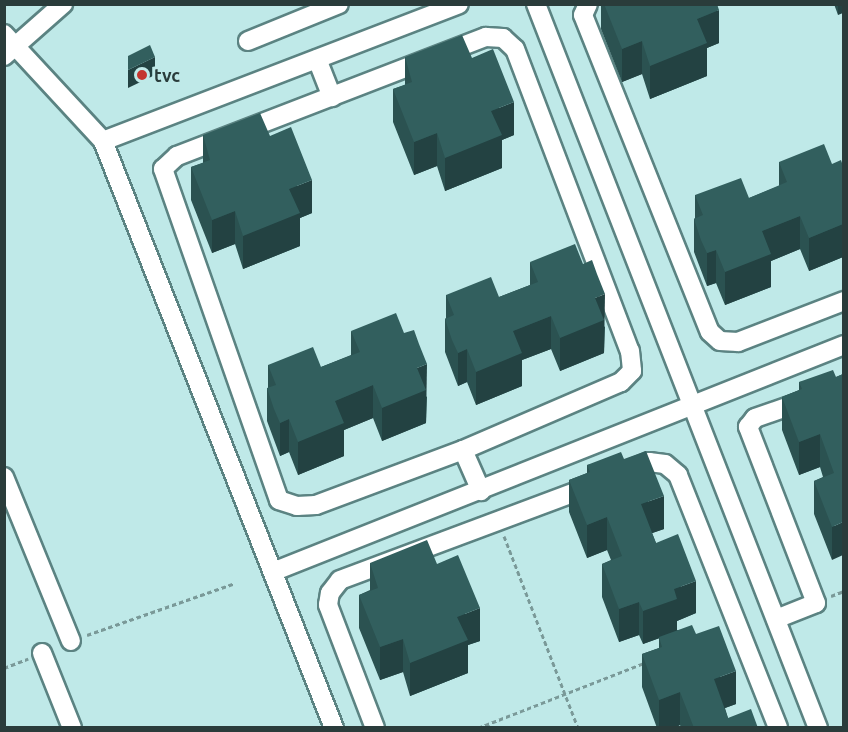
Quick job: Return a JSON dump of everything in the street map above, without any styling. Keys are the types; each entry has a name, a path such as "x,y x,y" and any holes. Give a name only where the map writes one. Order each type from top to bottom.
{"street":[{"path":"63,4 8,46 103,141 334,728"},
{"path":"248,41 339,4"},
{"path":"103,141 459,4"},
{"path":"536,4 818,728"},
{"path":"588,4 583,15 710,332 720,341 738,342 843,301"},
{"path":"486,37 503,38 515,49 630,351 632,371 621,382 463,450 316,505 297,506 279,500 163,169 177,156 332,97 486,37"},
{"path":"317,59 332,97"},
{"path":"274,571 481,491 843,345"},
{"path":"776,619 816,603 748,427 755,418 843,387"},
{"path":"463,450 481,491"},
{"path":"375,728 328,605 330,593 340,580 499,522 650,462 665,464 678,475 778,728"},
{"path":"4,477 71,641"},
{"path":"42,653 72,728"}],"path":[{"path":"499,522 578,728"},
{"path":"71,641 233,584"},
{"path":"4,668 42,653"},
{"path":"478,728 565,692 652,660"}],"building":[{"path":"604,4 717,4 719,10 697,19 707,43 650,66 642,41 622,49"},
{"path":"462,35 472,58 493,49 514,102 491,111 502,135 445,158 437,133 414,142 393,89 412,82 405,57"},
{"path":"150,45 155,57 128,70 128,56"},
{"path":"260,113 270,136 291,127 312,180 289,189 300,213 243,236 235,211 212,220 191,167 210,160 203,135"},
{"path":"824,144 832,164 841,160 843,166 843,224 809,238 800,216 762,231 771,254 725,272 716,250 707,253 701,240 694,219 703,215 695,195 741,178 749,198 787,182 779,162"},
{"path":"575,244 583,264 592,260 605,294 595,298 604,320 560,338 551,316 513,331 522,353 476,372 467,349 458,353 452,340 445,319 454,315 446,295 491,277 499,297 538,282 530,262"},
{"path":"396,313 404,333 414,330 427,364 417,368 426,390 382,408 373,385 335,401 344,423 298,442 289,419 280,423 274,409 267,388 276,385 268,365 313,347 321,367 360,352 351,331"},
{"path":"833,370 836,377 843,374 843,522 832,527 814,481 834,473 820,434 799,442 782,397 802,389 799,382"},
{"path":"646,451 664,496 641,504 656,543 678,534 696,581 674,589 677,599 643,611 639,602 619,609 602,564 622,556 607,517 587,525 569,480 590,472 587,465 621,452 624,459"},
{"path":"427,540 437,564 458,555 480,608 457,617 468,640 410,663 403,639 380,647 359,595 378,588 370,563"},
{"path":"692,625 696,634 719,626 736,671 714,679 728,718 751,709 758,728 694,728 680,692 659,700 642,654 662,647 659,637"}],"place":[{"name":"tvc","path":"142,75"}]}
